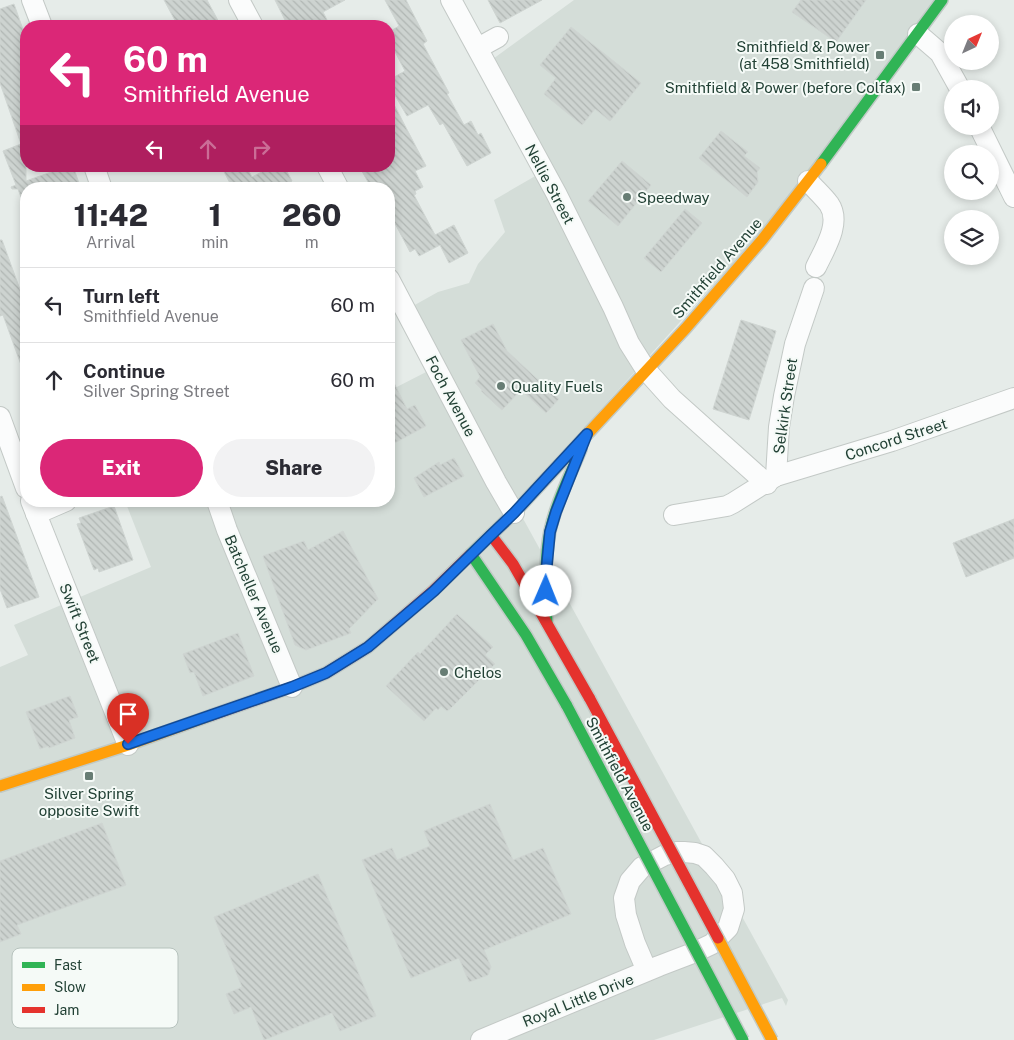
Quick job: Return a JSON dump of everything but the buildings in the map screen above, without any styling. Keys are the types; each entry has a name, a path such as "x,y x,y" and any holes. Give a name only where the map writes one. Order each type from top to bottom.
{"main road":[{"name":"Smithfield Avenue","path":"743,1040 567,706 526,635 471,554 514,513 686,328 762,240 942,0"},
{"path":"547,624 546,574 550,532 587,434"},
{"name":"Smithfield Avenue","path":"491,535 513,564 590,699 772,1040"},
{"path":"0,786 128,744 292,687 326,673 368,647 434,591 471,554"}],"street":[{"path":"32,0 40,20"},
{"path":"240,0 250,20"},
{"name":"Nellie Street","path":"451,0 584,248 620,321 628,343 646,370 672,399 772,480"},
{"path":"918,34 940,53 955,80"},
{"path":"478,48 498,37"},
{"path":"983,135 1014,197"},
{"path":"808,181 830,206 834,219 831,236 816,267"},
{"name":"Selkirk Street","path":"772,480 779,427 795,344 814,288"},
{"name":"Foch Avenue","path":"395,290 514,513"},
{"name":"Concord Street","path":"772,480 892,441 1014,398"},
{"path":"0,417 20,472"},
{"path":"674,515 727,506 772,480"},
{"name":"Batcheller Avenue","path":"219,507 292,687"},
{"name":"Swift Street","path":"34,508 128,744"},
{"name":"Royal Little Drive","path":"481,1040 712,944 728,928 734,909 732,893 725,879 704,856 684,852 665,855 642,867 630,881 624,898 626,915 647,971"}],"shaded area":[{"path":"574,0 936,0 834,152 515,504 788,1000 786,1006 782,998 654,1040 0,1040 0,667 28,655 14,625 151,567 127,507 395,507 395,388 430,370 404,311 438,292 469,283 478,264 505,232 494,200 537,175 482,67"}],"traffic: fast":[{"path":"821,164 942,0"},
{"path":"547,623 546,565 550,531 560,500 581,449"},
{"path":"540,485 471,554 526,635 567,706"},
{"path":"567,706 743,1040"}],"traffic: slow":[{"path":"540,485 686,328 762,240 821,164"},
{"path":"0,786 128,745 212,715"},
{"path":"718,938 772,1040"}],"traffic: jam":[{"path":"491,535 513,564 590,699"},
{"path":"212,715 326,673 368,647 433,591 471,554"},
{"path":"590,699 718,938"}],"place":[{"name":"Smithfield & Power (at 458 Smithfield)","path":"880,55"},
{"name":"Smithfield & Power (before Colfax)","path":"916,87"},
{"name":"Speedway","path":"627,197"},
{"name":"Quality Fuels","path":"501,386"},
{"name":"Chelos","path":"444,672"},
{"name":"Silver Spring opposite Swift","path":"89,776"}],"route":[{"path":"128,744 292,687 326,673 368,647 434,591 514,513 587,434 550,532 546,591"}]}
